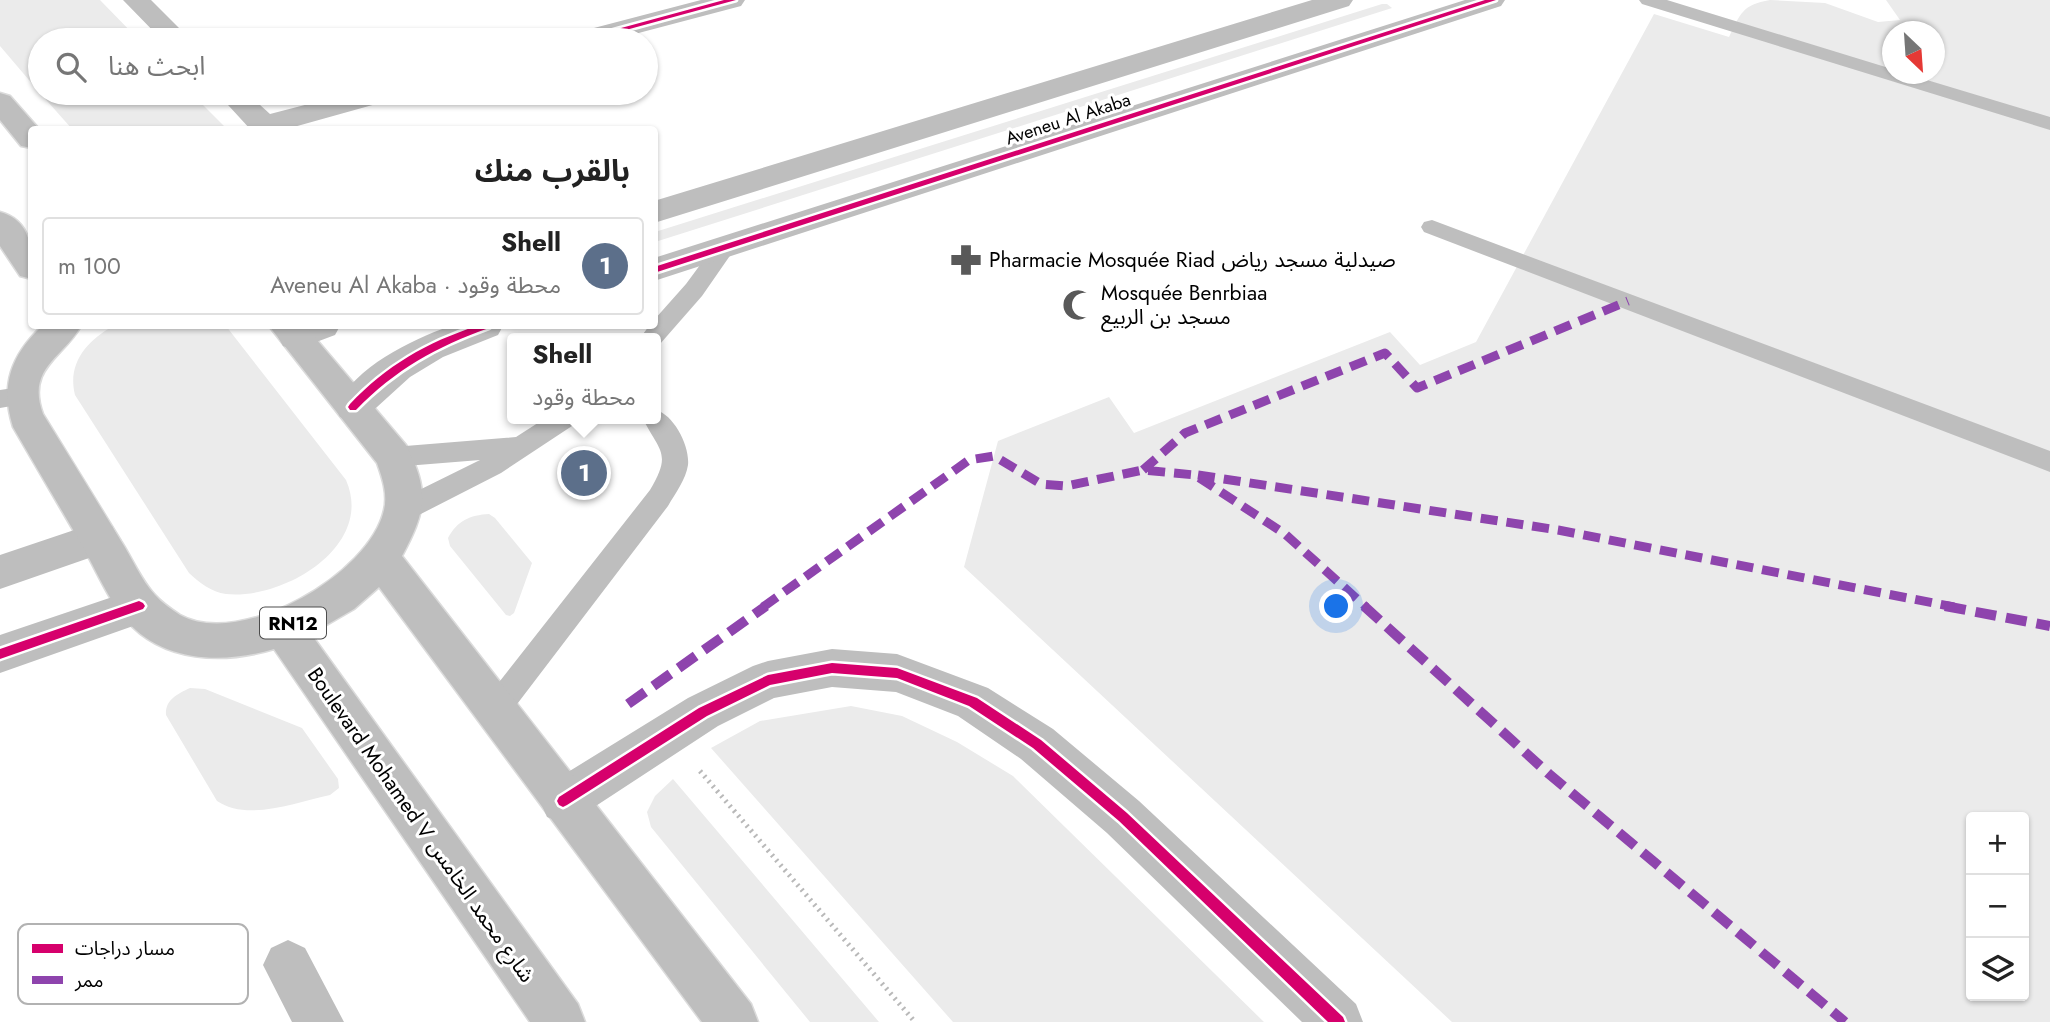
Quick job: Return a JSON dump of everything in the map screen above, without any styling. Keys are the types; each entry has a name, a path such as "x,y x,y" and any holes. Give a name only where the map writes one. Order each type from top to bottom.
{"street":[{"path":"136,0 165,28"},
{"path":"626,28 732,0"},
{"name":"Aveneu Al Akaba","path":"658,211 1340,0"},
{"name":"Aveneu Al Akaba","path":"658,269 1436,8 1492,0"},
{"path":"0,102 28,134"},
{"path":"243,105 265,126"},
{"path":"269,126 342,105"},
{"path":"0,223 28,261"},
{"name":"RN12","path":"52,331 10,398 26,417 139,606 159,626 194,639 237,639 283,628 327,606 363,577 380,557 390,544 404,510 404,479 393,457 353,407 302,329"},
{"path":"353,407 388,372 464,329"},
{"path":"0,572 98,538"},
{"path":"380,557 733,1022"},
{"path":"0,654 139,606"},
{"name":"Boulevard Mohamed V شارع محمد الخامس","path":"283,628 560,1022"},
{"path":"563,801 667,733 768,680 832,668 897,673 973,702 1037,744 1123,817 1338,1022"},
{"path":"288,965 319,1022"}],"lane":[{"path":"1648,0 2050,124"},
{"path":"1432,227 2050,463"},
{"path":"656,333 694,290 725,247"},
{"path":"404,510 492,466 555,424"},
{"path":"495,710 659,498 675,467 673,450 660,424"},
{"path":"393,457 523,446"}],"path":[{"path":"667,733 915,1022"}],"shaded area":[{"path":"0,0 100,0 127,28 28,28 28,79 0,46"},
{"path":"1770,0 1825,3 1882,22 1882,84 1945,84 1945,21 1889,21 1900,20 1886,0 2050,0 2050,1022 1452,1022 964,567 998,441 1109,397 1134,433 1390,332 1420,365 1476,342 1654,14 1729,37 1744,11"},
{"path":"1382,4 1392,8 658,241 658,231"},
{"path":"51,105 203,105 224,126 69,126"},
{"path":"109,329 228,329 346,480 352,504 348,526 336,547 319,564 297,578 249,594 215,591 189,573 75,395 73,383 77,363 87,346"},
{"path":"489,514 532,563 514,613 510,616 506,615 450,546 448,538 465,520"},
{"path":"190,688 205,689 302,728 338,779 339,788 330,795 287,806 257,810 229,807 217,801 166,715 170,701"},
{"path":"851,706 902,716 957,742 1013,776 1264,1022 953,1022 711,748 760,721"},
{"path":"673,779 879,1022 810,1022 651,827 647,812 655,796"}],"marked path":[{"path":"1143,470 1185,433 1385,353 1417,388 1628,301"},
{"path":"628,704 969,460 994,456 1041,484 1066,486 1143,470 1195,475 1285,534 1549,774 1845,1022"},
{"path":"1198,475 1558,530 2050,626"}],"cycle path":[{"path":"626,28 732,0"},
{"path":"658,269 1492,0"},
{"path":"353,407 397,367 430,348 478,329"},
{"path":"0,654 139,606"},
{"path":"563,801 703,712 768,680 832,668 897,673 973,702 1037,744 1123,817 1338,1022"}],"place":[{"name":"Pharmacie Mosquée Riad صيدلية مسجد رياض","path":"966,260"},
{"name":"Mosquée Benrbiaa مسجد بن الربيع","path":"1078,305"},
{"name":"Shell","path":"584,473"}]}
